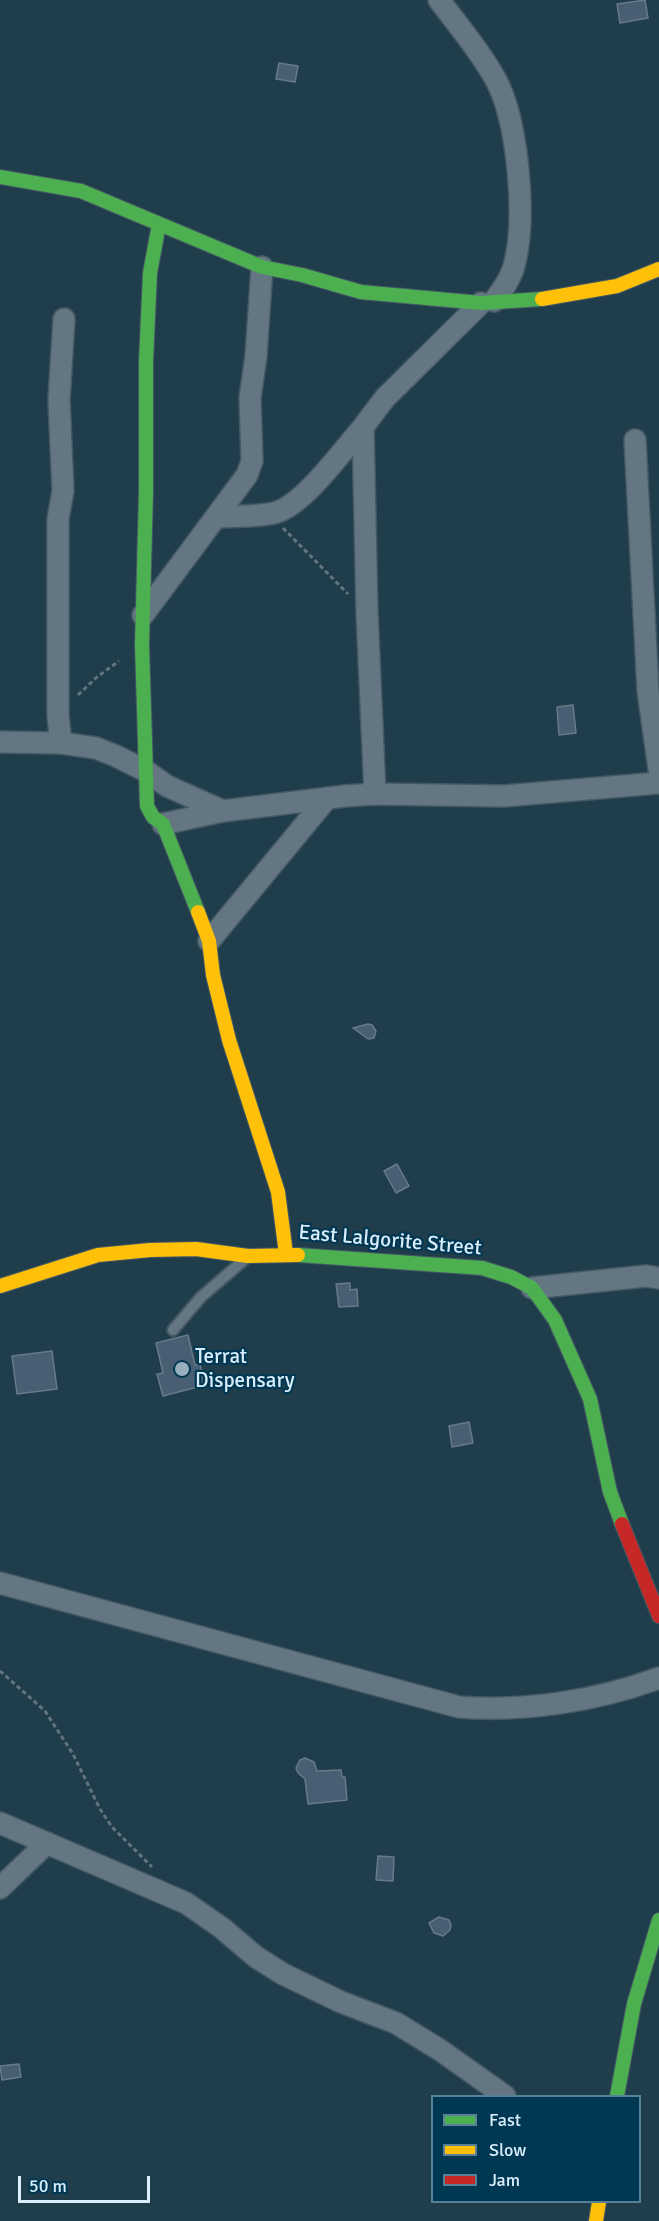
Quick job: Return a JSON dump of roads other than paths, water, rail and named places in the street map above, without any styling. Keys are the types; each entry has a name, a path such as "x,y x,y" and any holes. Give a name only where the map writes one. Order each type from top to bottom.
{"street":[{"path":"217,518 262,514 289,507 306,492 363,427 385,398 506,285 515,262 519,226 519,179 508,112 498,85 439,0"},
{"path":"0,177 81,191 262,267 302,275 362,292 487,302 544,299 617,286 659,269"},
{"path":"159,224 150,273 146,361 146,491 142,645 149,813 163,824 210,941 213,975 229,1040 278,1192 286,1254"},
{"path":"143,615 185,555 217,518 247,475 252,461 250,398 256,356 262,267"},
{"path":"61,743 58,716 58,519 63,483 59,400 64,319"},
{"path":"363,427 367,612 375,794"},
{"path":"635,440 648,691 659,769"},
{"path":"247,475 251,505 262,514"},
{"path":"0,742 61,743 96,748 146,771 167,786 224,811"},
{"path":"163,824 224,811 375,794 504,796 659,783"},
{"path":"210,941 327,798"},
{"name":"East Lalgorite Street","path":"0,1286 98,1255 150,1250 196,1249 248,1256 286,1254 482,1268 511,1277 532,1288 555,1320 590,1399 610,1492 659,1616"},
{"path":"532,1288 646,1276 659,1278"},
{"path":"0,1583 459,1707 489,1709 569,1701 628,1690 659,1678"},
{"path":"0,1823 186,1903 222,1928 256,1957 283,1974 342,2002 396,2023 440,2050 502,2095"},
{"path":"0,1888 47,1844"},
{"path":"617,2095 634,2004 659,1920"},
{"path":"596,2221 599,2203"}],"lane":[{"path":"173,1330 201,1297 248,1256"}],"place":[{"name":"Terrat Dispensary","path":"182,1369"}]}
